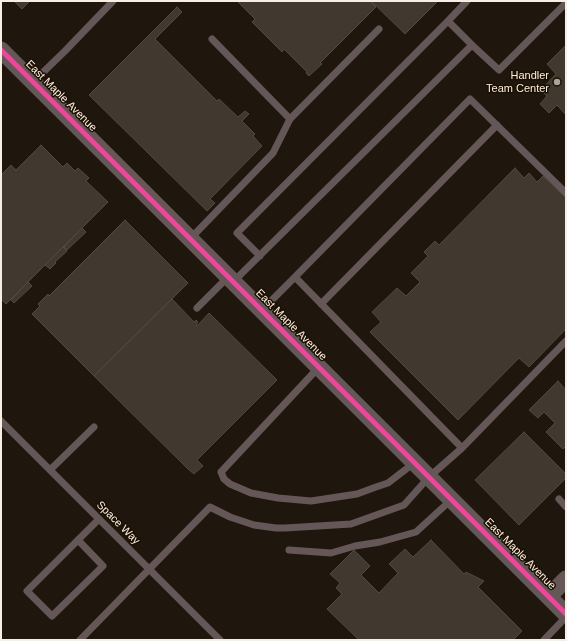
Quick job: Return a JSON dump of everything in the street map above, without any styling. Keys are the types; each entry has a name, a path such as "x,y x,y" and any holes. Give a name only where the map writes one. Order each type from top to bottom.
{"street":[{"name":"East Maple Avenue","path":"1,50 549,596 566,616"},
{"path":"549,596 566,579"}],"lane":[{"path":"33,82 113,1"},
{"path":"260,256 237,233 468,1"},
{"path":"448,21 499,70 566,3"},
{"path":"190,239 273,153 290,118 379,29"},
{"path":"212,39 290,118"},
{"path":"197,308 260,256 472,45"},
{"path":"262,310 470,99 566,193"},
{"path":"321,304 497,125"},
{"path":"295,277 462,448"},
{"path":"80,640 210,507 230,517 254,525 285,528 350,524 404,505 429,477 462,448 566,341"},
{"path":"319,367 221,472 224,480 251,493 278,498 311,501 357,494 388,483 414,462"},
{"name":"Space Way","path":"1,421 220,640"},
{"path":"50,470 94,427"},
{"path":"559,499 566,507"},
{"path":"289,550 331,553 416,532 451,500"},
{"path":"78,540 103,566 52,616 27,590 99,519"},
{"path":"544,640 566,616"}],"building":[{"path":"14,1 30,1 22,9"},
{"path":"237,1 370,1 376,7 309,76 306,73 307,72 284,49 282,52 252,22 255,19"},
{"path":"371,1 438,1 405,34"},
{"path":"177,7 182,12 155,39 217,101 219,99 238,117 245,111 249,114 242,121 255,134 253,136 262,146 210,199 215,203 207,211 89,95"},
{"name":"Handler Team Center","path":"566,45 566,115 557,105 549,113 540,104 547,96 541,90 556,74 547,64"},
{"path":"41,145 63,167 67,163 75,171 78,168 89,178 86,181 108,202 6,304 1,299 1,175 11,165 16,170"},
{"path":"515,168 524,178 529,173 537,182 543,176 566,198 566,329 529,367 519,358 458,420 370,332 381,322 372,312 397,288 406,296 420,282 411,273 428,256 424,252 435,241 439,245"},
{"path":"125,220 188,283 94,376 32,314 40,306 38,304 48,294 49,296"},
{"path":"82,228 86,232 67,250 64,247"},
{"path":"63,247 67,251 50,269 45,265"},
{"path":"28,282 32,286 14,303 11,300"},
{"path":"172,299 194,322 196,320 198,322 196,325 197,326 209,313 277,380 197,460 203,466 194,474 94,376"},
{"path":"558,381 566,390 566,446 563,449 546,432 555,423 544,412 538,418 529,410"},
{"path":"524,432 566,474 566,478 519,525 475,480"},
{"path":"431,540 464,574 466,572 484,581 478,587 522,631 513,640 359,640 327,609 342,594 336,588 340,583 330,574 354,550 370,566 361,575 379,593 398,573 389,564 405,549 413,557"}],"cycle path":[{"path":"1,50 566,614"}],"place":[{"name":"Handler Team Center","path":"557,82"}]}
